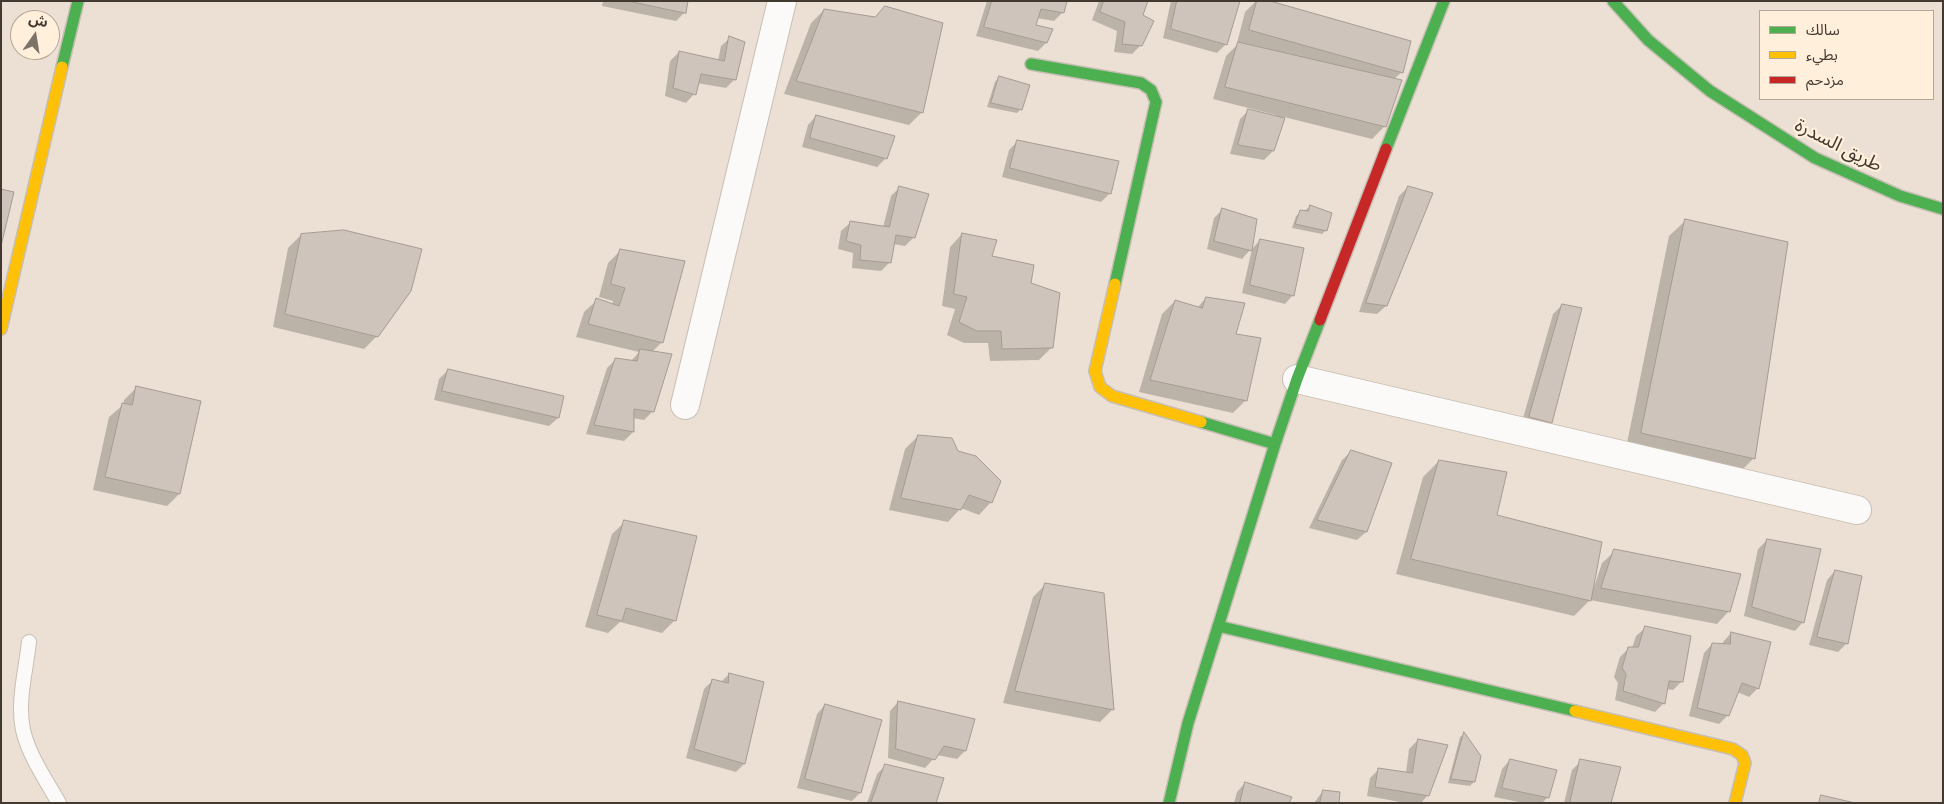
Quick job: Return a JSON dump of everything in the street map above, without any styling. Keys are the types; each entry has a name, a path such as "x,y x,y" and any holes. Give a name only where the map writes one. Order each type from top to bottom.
{"street":[{"path":"1,329 78,1"},
{"path":"685,405 782,1"},
{"path":"1169,803 1188,723 1275,444 1298,379 1444,1"},
{"name":"طريق السدرة","path":"1613,1 1648,40 1710,91 1815,158 1900,196 1943,209"},
{"path":"1031,64 1141,83 1151,90 1156,102 1095,371 1100,387 1112,396 1275,444"},
{"path":"1298,379 1857,510"},
{"path":"1218,626 1733,749 1742,754 1745,763 1735,803"}],"lane":[{"path":"29,642 22,702 23,729 33,755 59,803"}],"building":[{"path":"628,1 688,1 686,13"},
{"path":"992,1 1067,1 1064,13 1041,9 1036,25 1053,29 1047,43 984,27"},
{"path":"1104,1 1148,1 1143,15 1154,21 1142,46 1122,44 1125,22 1100,12"},
{"path":"1177,1 1240,1 1227,45 1171,29"},
{"path":"1257,1 1270,1 1411,41 1403,73 1249,30"},
{"path":"885,6 943,23 923,113 796,81 824,9 875,17"},
{"path":"729,36 745,42 736,80 701,74 696,95 673,88 679,51 724,61"},
{"path":"1238,42 1402,80 1386,127 1225,87"},
{"path":"999,76 1030,85 1022,110 991,103"},
{"path":"1248,109 1285,118 1274,151 1238,145"},
{"path":"816,115 895,136 887,159 810,138"},
{"path":"1017,140 1119,161 1111,194 1010,168"},
{"path":"899,186 929,194 915,238 896,235 891,263 860,260 861,245 846,241 850,221 889,227"},
{"path":"1408,186 1433,193 1387,306 1366,303"},
{"path":"1,189 14,192 1,246"},
{"path":"1310,205 1332,213 1327,231 1295,224 1300,210 1308,211"},
{"path":"1222,208 1257,219 1252,251 1214,241"},
{"path":"1685,219 1788,242 1755,459 1641,433"},
{"path":"344,230 422,249 411,291 378,337 285,314 301,234"},
{"path":"962,233 997,240 992,256 1034,265 1031,283 1060,293 1053,348 1002,349 1001,331 977,331 959,322 967,297 954,294"},
{"path":"1260,239 1304,248 1294,296 1250,285"},
{"path":"620,249 685,261 663,343 588,324 596,298 619,306 625,288 611,284"},
{"path":"1206,297 1245,303 1236,334 1261,338 1247,401 1150,380 1175,300 1202,308"},
{"path":"1562,304 1582,308 1552,423 1529,417"},
{"path":"640,349 672,354 654,412 634,409 634,432 594,425 615,358 637,361"},
{"path":"448,369 564,396 559,418 442,391"},
{"path":"136,386 201,401 180,494 105,477 122,403 132,405"},
{"path":"918,435 952,438 958,451 976,456 1001,481 992,503 969,495 961,510 901,498"},
{"path":"1351,450 1392,463 1367,532 1317,520"},
{"path":"1439,460 1507,472 1497,515 1602,542 1591,601 1411,559"},
{"path":"624,520 697,536 676,621 626,608 622,621 597,615"},
{"path":"1767,539 1821,549 1804,623 1752,607"},
{"path":"1614,549 1741,574 1730,612 1601,588"},
{"path":"1835,570 1862,576 1848,644 1817,637"},
{"path":"1045,583 1104,593 1114,710 1015,691"},
{"path":"1645,626 1691,636 1683,682 1669,681 1665,704 1623,691 1626,674 1622,668 1628,647 1638,647"},
{"path":"1731,632 1771,642 1759,689 1742,683 1729,716 1697,708 1712,643 1730,644"},
{"path":"729,673 764,682 745,764 694,749 712,679 728,683"},
{"path":"898,701 975,719 966,751 944,746 935,760 896,749"},
{"path":"825,704 882,720 861,793 805,779"},
{"path":"1464,732 1481,756 1475,782 1451,779"},
{"path":"1418,739 1448,745 1429,796 1375,787 1378,768 1412,773"},
{"path":"1510,759 1557,770 1549,798 1502,788"},
{"path":"1580,759 1621,767 1611,803 1570,803"},
{"path":"885,764 944,778 936,803 871,803"},
{"path":"1245,782 1292,797 1289,803 1240,803"},
{"path":"1323,790 1340,792 1339,803 1320,803"},
{"path":"1821,795 1855,803 1819,803"}],"traffic: fast":[{"path":"62,67 78,1"},
{"path":"1386,149 1444,1"},
{"path":"1613,1 1648,40 1710,91 1815,158 1900,196 1943,209"},
{"path":"1031,64 1141,83 1151,90 1156,102 1115,284"},
{"path":"1169,803 1188,723 1275,444 1320,320"},
{"path":"1201,422 1275,444"},
{"path":"1218,626 1575,711"}],"traffic: slow":[{"path":"1,329 62,67"},
{"path":"1115,284 1095,371 1100,387 1112,396 1201,422"},
{"path":"1575,711 1733,749 1742,755 1745,763 1735,803"}],"traffic: jam":[{"path":"1320,320 1386,149"}]}
